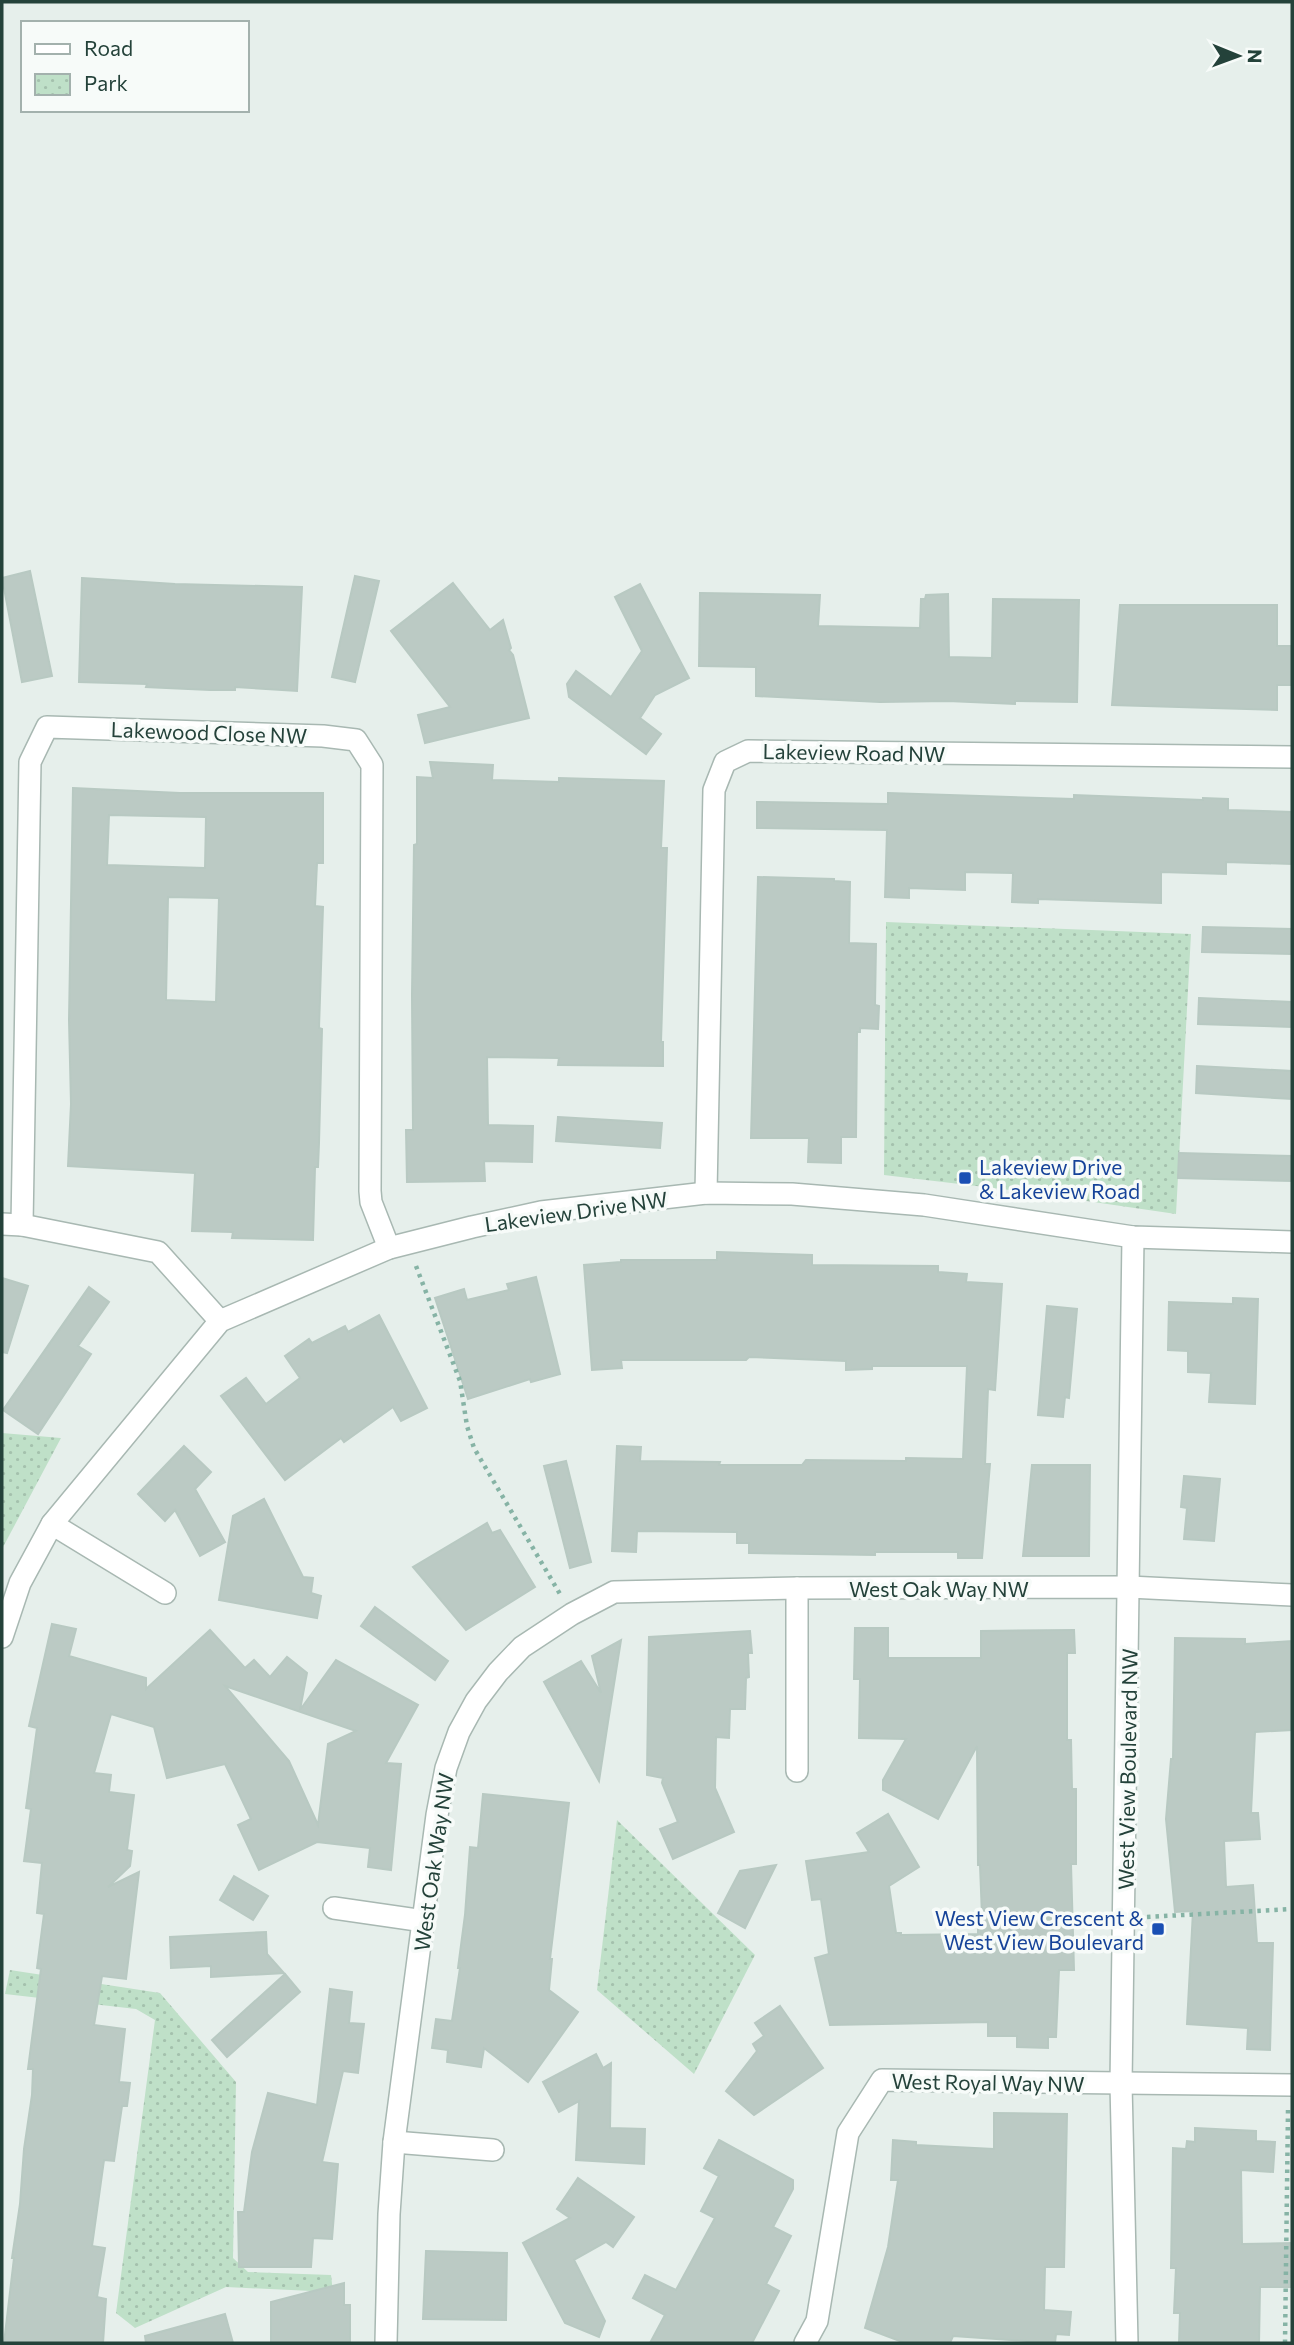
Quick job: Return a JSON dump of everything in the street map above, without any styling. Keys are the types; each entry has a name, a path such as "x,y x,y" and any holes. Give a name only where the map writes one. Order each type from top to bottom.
{"street":[{"name":"Lakewood Close NW","path":"12,1224 30,762 47,727 323,736 356,740 372,765 370,1191 389,1248"},
{"name":"Lakeview Road NW","path":"706,1193 714,790 725,762 748,751 1292,757"},
{"name":"Lakeview Drive NW","path":"2,1637 20,1583 52,1524 220,1321 389,1248 541,1212 706,1193 792,1194 924,1205 1133,1237 1292,1242"},
{"path":"12,1224 158,1252 220,1321"},
{"name":"West View Boulevard NW","path":"1127,2343 1121,2084 1133,1237"},
{"path":"52,1524 165,1593"},
{"name":"West Oak Way NW","path":"386,2343 389,2214 394,2142 437,1815 446,1769 459,1732 476,1701 522,1647 572,1614 614,1592 797,1588 1129,1587 1292,1595"},
{"path":"797,1588 797,1771"},
{"path":"334,1908 425,1921"},
{"name":"West Royal Way NW","path":"805,2343 817,2321 848,2133 882,2080 1121,2084"},
{"path":"1121,2084 1290,2085"},
{"path":"394,2142 493,2150"}],"path":[{"path":"389,1248 417,1267 460,1381 467,1426 474,1448 572,1614"},
{"path":"1125,1919 1292,1909"},
{"path":"1285,2343 1290,2085"}],"green space":[{"path":"886,922 1191,934 1176,1214 884,1175"},
{"path":"2,1433 61,1438 2,1549"},
{"path":"617,1820 755,1955 694,2074 597,1990"},
{"path":"10,1970 160,1993 236,2082 233,2258 248,2272 331,2275 333,2292 226,2287 135,2328 116,2313 155,2020 136,2009 5,1994"}],"building":[{"path":"30,571 52,676 22,682 2,578"},
{"path":"355,576 379,581 355,682 332,677"},
{"path":"82,578 175,584 302,587 297,691 235,687 235,690 210,690 146,687 147,684 79,682"},
{"path":"453,583 490,630 503,620 529,718 425,743 418,715 450,707 391,631"},
{"path":"640,584 689,678 655,695 640,718 661,734 646,754 569,697 567,684 576,671 611,697 642,651 615,597"},
{"path":"700,593 820,595 818,626 920,628 921,599 925,599 926,595 948,594 949,657 992,658 993,599 1079,600 1077,702 880,702 756,696 756,667 699,666"},
{"path":"1120,605 1277,605 1277,646 1292,646 1292,685 1277,685 1277,710 1112,705"},
{"path":"430,762 493,765 492,780 559,782 559,778 664,781 661,848 667,848 661,1042 663,1066 558,1065 559,1058 487,1057 488,1125 533,1126 532,1162 484,1161 485,1181 407,1182 406,1130 413,1130 412,995 417,777 433,778"},
{"path":"73,788 180,793 323,793 323,863 317,863 315,906 323,907 319,1143 318,1167 315,1167 313,1240 232,1238 233,1232 192,1231 195,1173 68,1166 71,1104 69,1020","holes":["109,815 206,817 205,868 107,865","168,897 219,898 216,1002 166,1000"]},
{"path":"888,793 1074,799 1074,795 1228,799 1228,810 1292,812 1292,864 1226,862 1226,874 1161,872 1161,903 1038,899 1038,903 1012,902 1013,873 965,872 965,890 909,888 909,898 885,897 887,830 757,828 757,802 888,804"},
{"path":"758,877 834,879 850,882 849,943 876,944 875,1005 879,1006 878,1029 860,1028 860,1032 857,1032 856,1137 841,1137 841,1163 808,1162 809,1138 751,1138"},
{"path":"1203,927 1292,929 1292,954 1202,952"},
{"path":"1199,998 1292,1002 1292,1027 1198,1024"},
{"path":"1197,1066 1292,1071 1292,1099 1196,1093"},
{"path":"558,1117 662,1123 660,1148 556,1141"},
{"path":"1179,1153 1292,1156 1292,1181 1178,1178"},
{"path":"717,1252 812,1255 812,1265 938,1266 938,1272 967,1274 966,1282 1002,1284 995,1390 988,1389 985,1464 990,1464 982,1558 958,1558 958,1552 875,1552 875,1555 749,1553 749,1543 737,1543 737,1532 637,1531 636,1552 612,1551 617,1446 641,1447 640,1461 720,1462 719,1465 802,1465 806,1460 963,1459 967,1366 872,1366 872,1369 846,1370 846,1361 749,1357 746,1360 621,1360 622,1368 592,1370 584,1265 621,1260 717,1260"},
{"path":"536,1277 560,1374 531,1382 530,1379 468,1399 435,1298 464,1289 467,1300 509,1290 507,1284"},
{"path":"2,1278 28,1286 7,1353 2,1352"},
{"path":"89,1287 109,1302 78,1346 91,1354 38,1434 3,1410"},
{"path":"1233,1298 1258,1299 1255,1404 1209,1402 1211,1373 1188,1372 1188,1351 1168,1350 1169,1302 1233,1304"},
{"path":"1047,1306 1077,1309 1069,1398 1065,1397 1063,1417 1038,1415"},
{"path":"379,1315 427,1408 401,1421 393,1407 344,1442 341,1438 285,1480 221,1396 246,1378 266,1404 300,1378 285,1356 309,1339 312,1343 345,1326 348,1332"},
{"path":"184,1446 211,1472 195,1489 225,1542 200,1556 175,1510 165,1521 138,1494"},
{"path":"566,1461 591,1562 570,1568 544,1466"},
{"path":"1032,1465 1090,1465 1089,1556 1023,1556"},
{"path":"1184,1476 1220,1479 1214,1541 1184,1539 1187,1508 1181,1507"},
{"path":"264,1499 303,1577 313,1578 311,1593 321,1596 317,1618 219,1600 233,1516"},
{"path":"487,1523 492,1533 500,1530 535,1587 466,1630 413,1567"},
{"path":"375,1607 448,1661 435,1680 361,1626"},
{"path":"52,1624 76,1629 69,1656 146,1678 146,1689 210,1630 245,1668 254,1660 270,1677 287,1657 307,1673 300,1710 336,1660 418,1705 386,1763 401,1764 391,1870 368,1867 370,1848 317,1842 259,1870 238,1825 251,1819 225,1764 167,1778 154,1727 111,1714 94,1773 111,1775 109,1792 134,1795 127,1850 132,1851 130,1866 108,1887 139,1872 126,1979 102,1976 94,2025 125,2029 119,2082 130,2083 127,2106 122,2106 114,2161 104,2160 92,2246 105,2248 97,2297 106,2299 103,2343 4,2343 32,2095 33,2069 28,2069 41,1969 37,1968 44,1914 37,1913 42,1863 24,1861 31,1809 26,1808 37,1728 29,1726","holes":["225,1686 356,1731 328,1744 318,1825 289,1761"]},
{"path":"855,1628 888,1628 888,1658 981,1658 981,1631 1074,1630 1075,1653 1067,1653 1067,1740 1071,1740 1072,1789 1076,1789 1076,1864 1071,1864 1074,1970 1059,1970 1056,2037 1048,2037 1048,2048 1017,2047 1017,2036 988,2036 988,2022 830,2025 815,1958 829,1954 821,1899 812,1900 806,1861 869,1852 857,1833 888,1814 919,1867 889,1886 896,1933 978,1934 978,1916 982,1916 978,1865 977,1746 938,1819 883,1790 883,1780 906,1739 859,1738 860,1679 854,1679"},
{"path":"750,1631 752,1653 748,1653 749,1677 746,1678 745,1709 730,1709 729,1738 716,1737 715,1788 734,1832 673,1859 660,1829 678,1822 662,1783 663,1778 647,1775 649,1637"},
{"path":"1175,1638 1245,1639 1245,1644 1292,1641 1292,1730 1255,1732 1251,1813 1258,1813 1260,1839 1224,1841 1226,1887 1253,1885 1257,1943 1273,1943 1270,2050 1247,2049 1248,2028 1187,2024 1193,1911 1175,1912 1166,1819 1173,1759"},
{"path":"621,1640 599,1781 544,1682 581,1661 601,1693 592,1656"},
{"path":"483,1794 569,1803 550,1959 549,1990 578,2012 528,2082 484,2048 481,2067 447,2062 448,2050 432,2048 436,2019 452,2021 460,1968 470,1847 478,1848"},
{"path":"776,1865 745,1928 718,1913 740,1871"},
{"path":"234,1876 268,1896 253,1920 220,1900"},
{"path":"266,1932 267,1954 284,1973 211,1977 211,1966 171,1968 170,1937"},
{"path":"285,1974 300,1992 227,2057 212,2040"},
{"path":"330,1989 352,1992 349,2023 364,2024 358,2073 343,2071 322,2162 338,2164 332,2239 313,2238 311,2267 239,2267 238,2212 244,2212 252,2152 268,2093 317,2105"},
{"path":"780,2006 823,2068 754,2115 726,2091 757,2051 753,2044 764,2036 755,2023"},
{"path":"596,2054 603,2068 611,2063 610,2128 645,2129 644,2164 576,2160 579,2101 559,2112 543,2082"},
{"path":"994,2113 1067,2114 1064,2267 1045,2267 1044,2310 1071,2312 1069,2335 1056,2334 1055,2343 953,2336 950,2343 905,2343 865,2328 888,2247 898,2180 891,2180 893,2140 916,2142 916,2145 994,2149"},
{"path":"1195,2128 1256,2131 1256,2141 1275,2142 1273,2172 1241,2170 1242,2244 1292,2243 1292,2287 1260,2287 1259,2343 1179,2343 1180,2313 1174,2313 1176,2268 1171,2268 1173,2148 1186,2149 1187,2141 1195,2142"},
{"path":"719,2140 793,2180 793,2189 773,2227 791,2236 766,2284 779,2291 752,2343 650,2343 665,2315 633,2298 645,2275 676,2290 715,2218 701,2211 719,2176 704,2168"},
{"path":"578,2178 634,2217 613,2247 606,2242 574,2260 605,2321 599,2337 565,2323 523,2243 570,2218 557,2209"},
{"path":"426,2251 507,2253 506,2320 423,2319"},
{"path":"344,2283 344,2305 350,2305 350,2343 271,2343 271,2302"},
{"path":"225,2314 233,2343 146,2343 145,2336"}],"place":[{"name":"Lakeview Drive & Lakeview Road","path":"965,1178"},
{"name":"West View Crescent & West View Boulevard","path":"1158,1929"}]}
